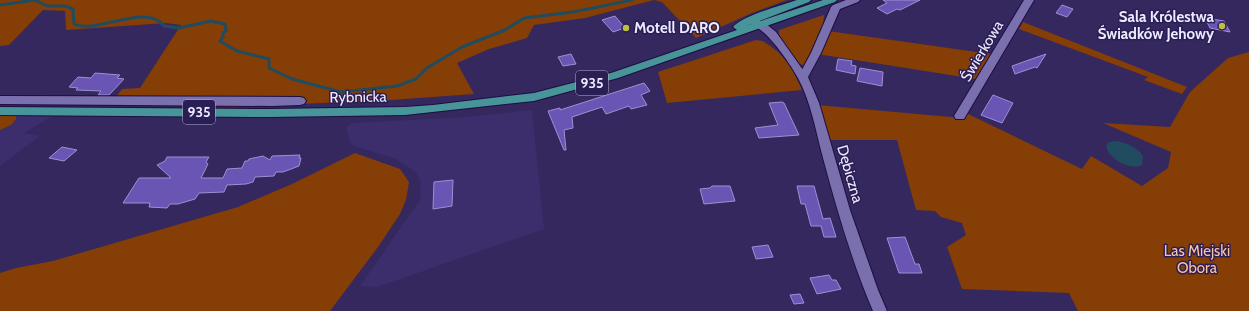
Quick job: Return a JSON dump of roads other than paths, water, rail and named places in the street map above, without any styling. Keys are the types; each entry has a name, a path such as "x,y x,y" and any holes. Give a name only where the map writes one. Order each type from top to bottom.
{"main road":[{"name":"Rybnicka","path":"756,25 806,0"},
{"name":"Rybnicka","path":"0,111 270,113 434,110 534,97 614,76 756,25 832,0"}],"street":[{"path":"803,77 816,53 836,7 855,0"},
{"name":"Świerkowa","path":"960,116 1029,0"},
{"name":"Dębiczna","path":"756,25 766,40 782,50 803,77 813,102 844,210 871,290 880,311"},
{"path":"0,100 300,101"}],"water":[{"path":"1114,141 1122,142 1137,150 1143,156 1142,165 1126,165 1111,155 1106,146 1108,143"}],"waterway":[{"path":"0,5 35,0 47,6 65,6 73,9 74,24 83,26 95,26 145,17 156,19 164,26 179,28 211,21 225,24 226,31 223,33 223,37 220,41 237,51 269,59 269,68 292,79 341,92 397,86 416,79 427,68 462,47 505,30 524,18 573,12 632,0"}],"place":[{"name":"Sala Królestwa Świadków Jehowy","path":"1222,26"},
{"name":"Motell DARO","path":"626,28"}],"park label":[{"name":"Las Miejski Obora","path":"1197,260"}]}
